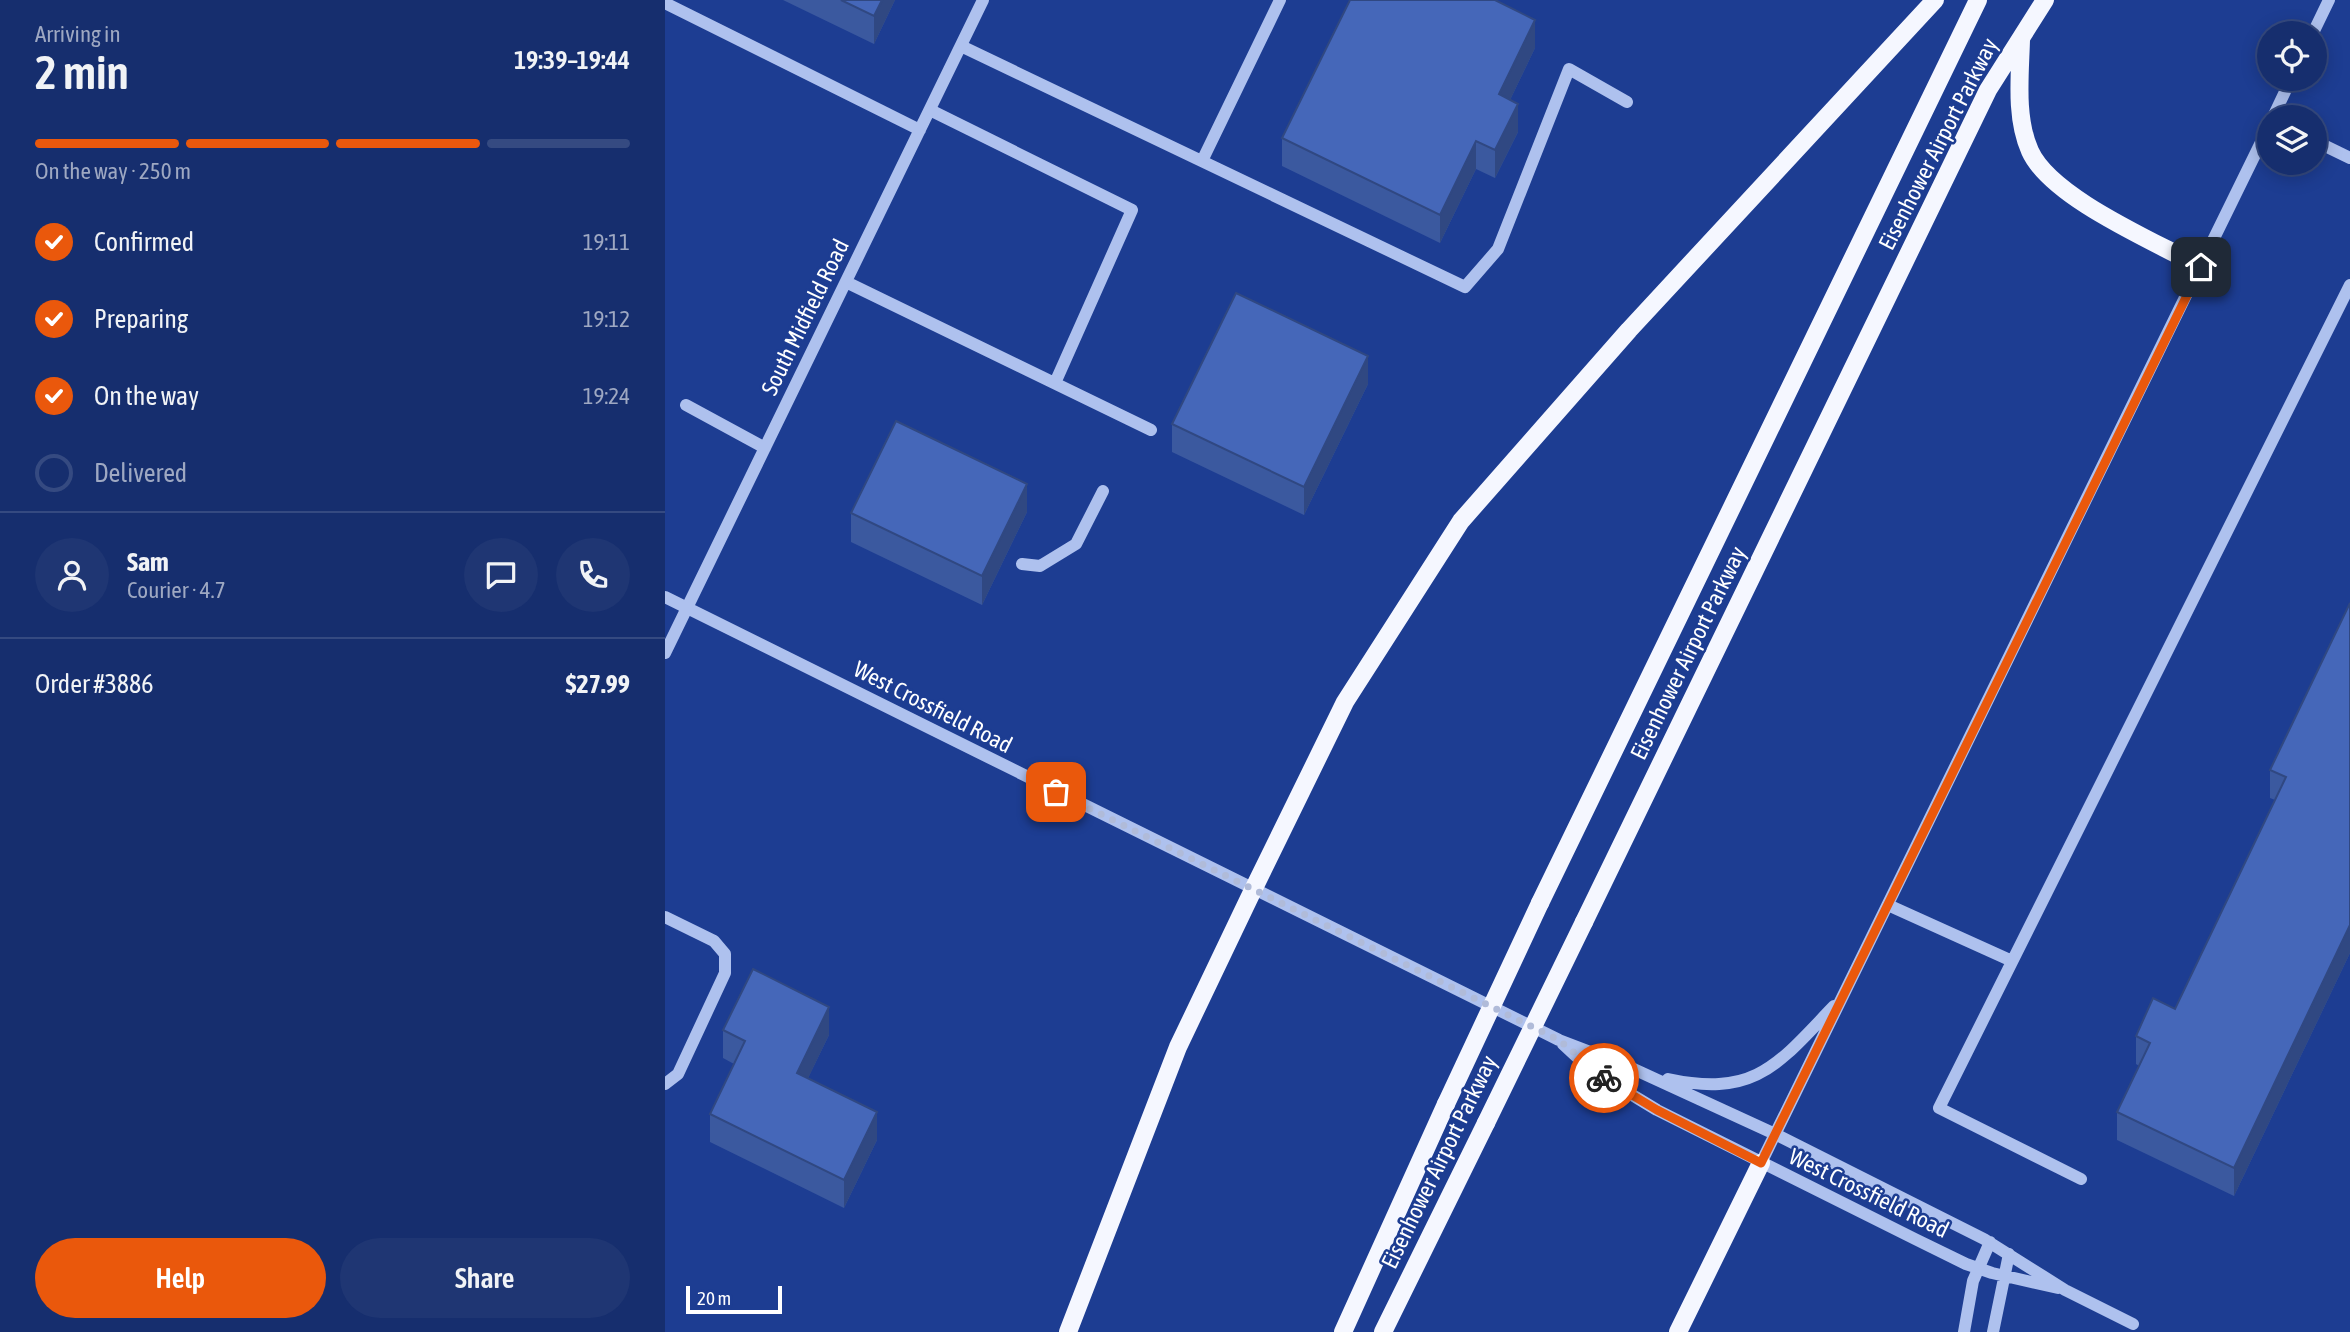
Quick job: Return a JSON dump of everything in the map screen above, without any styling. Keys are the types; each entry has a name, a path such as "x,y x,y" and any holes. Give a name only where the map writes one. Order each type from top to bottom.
{"main road":[{"path":"1068,1332 1178,1046 1253,890 1345,702 1461,521 1629,330 1935,0"},
{"name":"Eisenhower Airport Parkway","path":"1343,1332 1540,903 1978,0"},
{"name":"Eisenhower Airport Parkway","path":"1383,1332 1988,90 2045,0"},
{"path":"2021,37 2019,85 2022,121 2030,152 2051,179 2091,207 2201,267"},
{"path":"1678,1332 1761,1163"}],"street":[{"name":"South Midfield Road","path":"665,653 983,0"},
{"path":"1202,161 1280,0"},
{"path":"2319,21 2329,0"},
{"path":"665,3 920,130"},
{"path":"961,46 1465,287 1498,249 1569,69 1627,102"},
{"path":"930,110 1132,210 1055,383"},
{"path":"2327,147 2350,158"},
{"path":"1761,1163 2257,151"},
{"path":"846,282 1150,430"},
{"path":"2081,1179 1939,1108 2350,285"},
{"path":"686,405 765,448"},
{"path":"1022,564 1040,566 1076,544 1103,491"},
{"name":"West Crossfield Road","path":"665,597 1559,1040 1644,1074 1775,1135 1990,1242 2065,1290 2133,1324"},
{"path":"1888,905 2012,961"},
{"path":"665,918 714,940 725,954 725,973 678,1074 665,1084"},
{"path":"1644,1074 1685,1083 1705,1084 1727,1084 1748,1079 1779,1063 1842,999"},
{"name":"West Crossfield Road","path":"1559,1040 1591,1070 1620,1089 1761,1163 1977,1268 2065,1290"},
{"path":"1964,1332 1973,1280 1990,1242"},
{"path":"1993,1332 2009,1254"}],"building":[{"path":"841,0 882,0 874,16"},
{"path":"1350,0 1495,0 1535,20 1499,94 1518,104 1495,150 1476,141 1440,215 1282,138"},
{"path":"1236,293 1368,356 1304,487 1172,424"},
{"path":"896,421 1027,484 982,576 851,513"},
{"path":"2350,603 2350,925 2234,1168 2117,1112 2150,1043 2136,1036 2153,998 2175,1009 2286,777 2270,770"},
{"path":"753,969 829,1007 797,1073 877,1112 844,1180 710,1114 745,1041 723,1030"}],"way so far":[{"path":"1056,792 1559,1040 1591,1070 1604,1078"}],"route":[{"path":"1604,1078 1657,1110 1761,1163 2201,267"}]}
